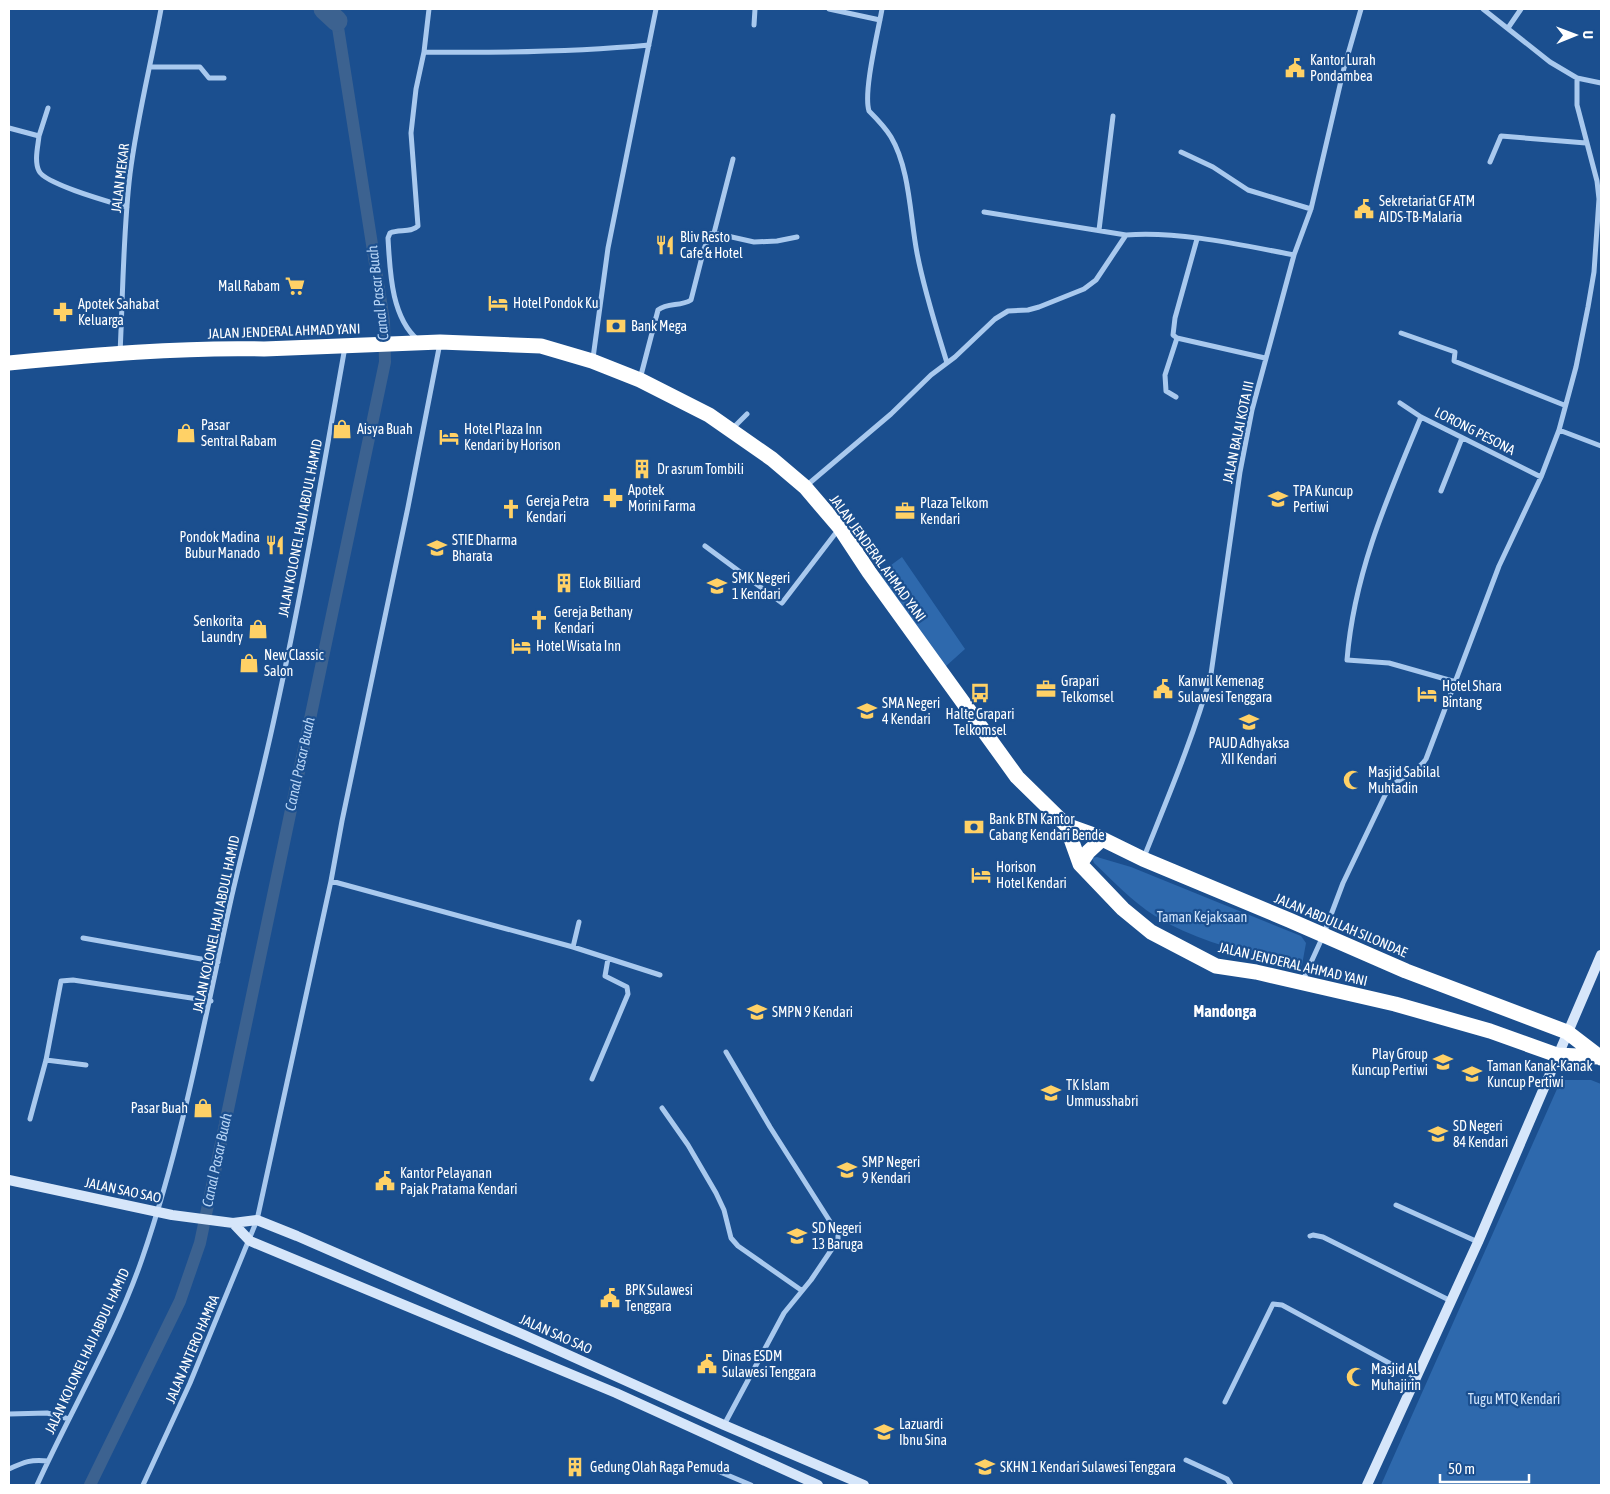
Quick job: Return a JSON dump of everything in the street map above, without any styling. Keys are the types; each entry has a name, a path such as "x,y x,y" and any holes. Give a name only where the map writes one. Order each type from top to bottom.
{"highway":[{"name":"JALAN JENDERAL AHMAD YANI","path":"9,363 120,353 440,342 541,346 592,361 640,380 709,415 772,459 805,487 840,528 1017,777 1066,825 1080,864 1123,909 1151,932 1216,966 1395,1004 1490,1031 1558,1055 1600,1058"},
{"name":"JALAN ABDULLAH SILONDAE","path":"1066,825 1406,971 1568,1032 1600,1058"},
{"path":"1080,864 1088,852 1102,839"}],"street":[{"name":"JALAN MEKAR","path":"120,353 127,207 134,145 161,9"},
{"path":"421,342 406,327 400,312 395,296 388,238 390,233 394,231 416,229 418,226 411,133 429,9"},
{"path":"592,361 608,248 656,9"},
{"path":"754,25 755,9"},
{"path":"828,9 880,20"},
{"path":"882,9 868,91 868,107 869,111 893,139 899,154 904,174 916,252 947,364"},
{"name":"JALAN BALAI KOTA III","path":"1143,859 1170,792 1205,694 1210,674 1240,472 1252,410 1294,255 1311,209 1344,68 1361,9"},
{"path":"1483,9 1550,62 1577,78 1601,83"},
{"path":"1508,28 1521,9"},
{"path":"424,52 577,51 649,45"},
{"path":"150,67 200,67 209,78 224,78"},
{"path":"1302,983 1323,936 1343,883 1388,789 1424,763 1500,566 1541,477 1559,430 1564,405 1576,367 1588,307 1598,233 1599,199 1597,181 1577,106 1577,78"},
{"path":"48,108 39,136 37,168 41,175 55,183 127,207"},
{"path":"1099,230 1113,116"},
{"path":"9,128 39,136"},
{"path":"1490,162 1501,136 1586,143"},
{"path":"1180,152 1213,167 1248,190 1311,209"},
{"path":"714,233 732,159"},
{"path":"984,212 1126,235 1197,239 1294,255"},
{"path":"640,380 658,310 666,305 682,304 691,300 708,236 714,233 754,242 797,237"},
{"path":"805,487 891,414 931,375 947,364 995,319 1004,313 1039,307 1084,289 1096,280 1126,235"},
{"path":"1176,398 1166,392 1164,379 1176,338 1173,332 1175,318 1197,239"},
{"path":"1402,333 1455,352 1454,361 1564,405"},
{"path":"1176,338 1265,358"},
{"name":"JALAN ANTERO HAMRA","path":"143,1485 190,1383 250,1241 257,1220 331,881 440,342"},
{"name":"JALAN KOLONEL HAJI ABDUL HAMID","path":"37,1485 118,1319 141,1262 178,1138 275,716 346,346"},
{"name":"LORONG PESONA","path":"1400,403 1421,417 1541,477"},
{"path":"732,430 747,414"},
{"path":"1421,417 1384,506 1366,558 1346,660 1389,663 1456,682"},
{"path":"1559,430 1601,446"},
{"path":"1441,491 1462,438"},
{"path":"705,546 782,603 840,528"},
{"path":"331,881 573,947 660,975"},
{"path":"573,947 579,922"},
{"path":"83,938 218,962"},
{"path":"1367,1485 1478,1242 1601,955"},
{"path":"592,1079 628,994 627,987 605,976 608,959"},
{"path":"30,1119 46,1060 60,984 64,980 211,1001"},
{"path":"724,1425 784,1313 835,1247 838,1240 838,1234 770,1127 726,1052"},
{"path":"46,1060 86,1066"},
{"path":"662,1108 688,1145 716,1193 724,1210 731,1238 738,1246 801,1290"},
{"name":"JALAN SAO SAO","path":"9,1180 172,1215 233,1224 257,1220 298,1236 864,1485"},
{"path":"1396,1205 1478,1242"},
{"path":"233,1224 250,1241 616,1393 818,1485"},
{"path":"1310,1236 1323,1237 1451,1301"},
{"path":"1225,1402 1273,1304 1282,1305 1415,1377"},
{"path":"9,1414 47,1413 69,1418"},
{"path":"9,1469 34,1460 48,1461"},
{"path":"1186,1460 1227,1479 1231,1485"},
{"path":"714,1469 751,1485"}],"green space":[{"path":"902,557 965,649 945,667 879,574"},
{"name":"Taman Kejaksaan","path":"1097,857 1131,867 1301,936 1306,943 1302,965 1244,952 1189,934 1155,916 1138,904 1094,863 1092,858"},
{"name":"Tugu MTQ Kendari","path":"1561,1080 1591,1080 1601,1084 1601,1485 1381,1485"}],"waterway":[{"path":"324,9 337,21"},
{"name":"Canal Pasar Buah","path":"90,1485 180,1301 200,1243 385,362 384,321 337,21"}],"place":[{"name":"Kantor Lurah Pondambea","path":"1295,68"},
{"name":"Sekretariat GF ATM AIDS-TB-Malaria","path":"1364,209"},
{"name":"Bliv Resto Cafe & Hotel","path":"665,245"},
{"name":"Mall Rabam","path":"295,286"},
{"name":"Hotel Pondok Ku","path":"498,303"},
{"name":"Apotek Sahabat Keluarga","path":"63,312"},
{"name":"Bank Mega","path":"616,326"},
{"name":"Aisya Buah","path":"342,429"},
{"name":"Pasar Sentral Rabam","path":"186,433"},
{"name":"Hotel Plaza Inn Kendari by Horison","path":"449,437"},
{"name":"Dr asrum Tombili","path":"642,469"},
{"name":"Apotek Morini Farma","path":"613,498"},
{"name":"TPA Kuncup Pertiwi","path":"1278,499"},
{"name":"Gereja Petra Kendari","path":"511,509"},
{"name":"Plaza Telkom Kendari","path":"905,511"},
{"name":"Pondok Madina Bubur Manado","path":"275,545"},
{"name":"STIE Dharma Bharata","path":"437,548"},
{"name":"Elok Billiard","path":"564,583"},
{"name":"SMK Negeri 1 Kendari","path":"717,586"},
{"name":"Gereja Bethany Kendari","path":"539,620"},
{"name":"Senkorita Laundry","path":"258,629"},
{"name":"Hotel Wisata Inn","path":"521,646"},
{"name":"New Classic Salon","path":"249,663"},
{"name":"Grapari Telkomsel","path":"1046,689"},
{"name":"Kanwil Kemenag Sulawesi Tenggara","path":"1163,689"},
{"name":"Halte Grapari Telkomsel","path":"980,693"},
{"name":"Hotel Shara Bintang","path":"1427,694"},
{"name":"SMA Negeri 4 Kendari","path":"867,711"},
{"name":"PAUD Adhyaksa XII Kendari","path":"1249,722"},
{"name":"Masjid Sabilal Muhtadin","path":"1353,780"},
{"name":"Bank BTN Kantor Cabang Kendari Bende","path":"974,827"},
{"name":"Horison Hotel Kendari","path":"981,875"},
{"name":"SMPN 9 Kendari","path":"757,1012"},
{"name":"Play Group Kuncup Pertiwi","path":"1443,1062"},
{"name":"Taman Kanak-Kanak Kuncup Pertiwi","path":"1472,1074"},
{"name":"TK Islam Ummusshabri","path":"1051,1093"},
{"name":"Pasar Buah","path":"203,1108"},
{"name":"SD Negeri 84 Kendari","path":"1438,1134"},
{"name":"SMP Negeri 9 Kendari","path":"847,1170"},
{"name":"Kantor Pelayanan Pajak Pratama Kendari","path":"385,1181"},
{"name":"SD Negeri 13 Baruga","path":"797,1236"},
{"name":"BPK Sulawesi Tenggara","path":"610,1298"},
{"name":"Dinas ESDM Sulawesi Tenggara","path":"707,1364"},
{"name":"Masjid Al Muhajirin","path":"1356,1377"},
{"name":"Lazuardi Ibnu Sina","path":"884,1432"},
{"name":"Gedung Olah Raga Pemuda","path":"575,1467"},
{"name":"SKHN 1 Kendari Sulawesi Tenggara","path":"985,1467"}],"district":[{"name":"Mandonga","path":"1225,1011"}]}
